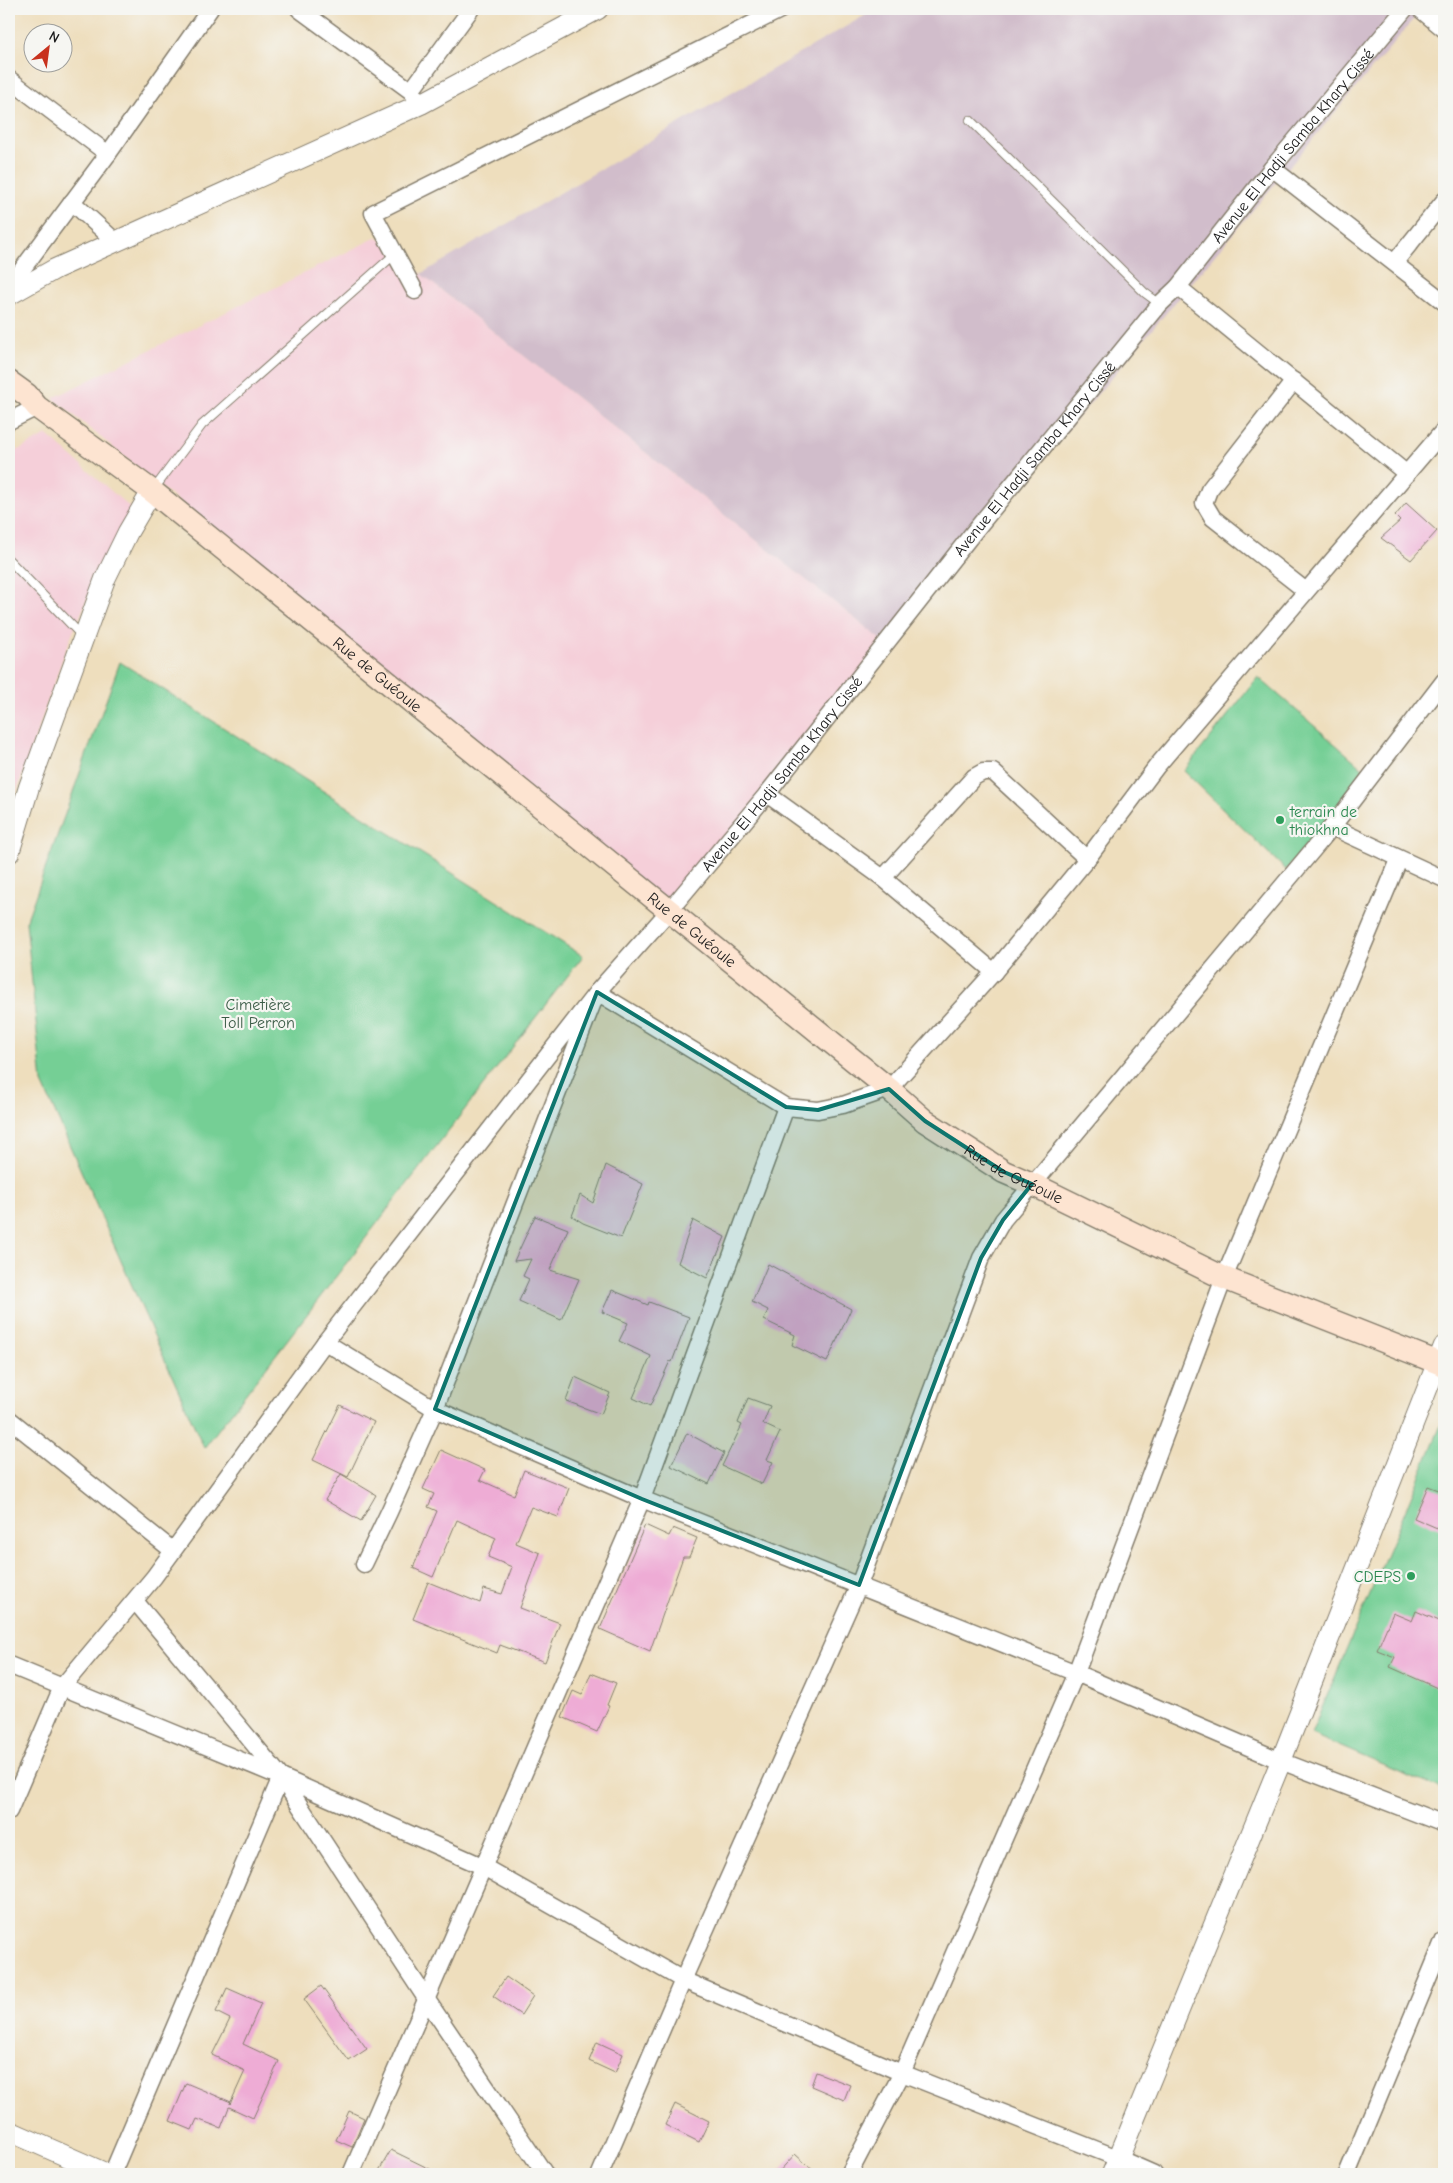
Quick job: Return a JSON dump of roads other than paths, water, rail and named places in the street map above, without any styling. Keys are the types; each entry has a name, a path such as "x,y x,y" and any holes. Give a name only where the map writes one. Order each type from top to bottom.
{"main road":[{"name":"Rue de Guéoule","path":"9,382 27,395 37,407 152,491 889,1089 925,1121 1004,1172 1224,1278 1442,1358"}],"street":[{"path":"9,287 108,154 210,9"},
{"path":"299,9 416,98"},
{"path":"416,98 471,9"},
{"path":"9,295 55,269 116,242 598,9"},
{"path":"415,291 373,213 782,9"},
{"name":"Avenue El Hadji Samba Khary Cissé","path":"9,1811 62,1687 135,1601 325,1342 597,992 669,911 767,794 967,541 1160,304 1178,287 1272,168 1404,9"},
{"path":"1420,9 1444,28"},
{"path":"9,79 108,154"},
{"path":"1272,168 1444,302"},
{"path":"1395,262 1444,201"},
{"path":"72,202 116,242"},
{"path":"1178,287 1408,474"},
{"path":"1294,381 1209,490 1204,503 1213,518 1306,591"},
{"path":"9,421 37,407"},
{"path":"364,1564 390,1512 435,1409 597,992 786,1107 818,1110 843,1105 889,1089 994,972 1087,859 1157,766 1444,430"},
{"path":"9,852 29,787 104,579 152,491"},
{"path":"600,2174 683,1980 859,1585 981,1258 1003,1220 1332,827 1444,682"},
{"path":"883,878 974,778 983,772 993,772 1087,859"},
{"path":"767,794 883,878 994,972"},
{"path":"1332,827 1444,879"},
{"path":"849,2174 902,2073 1076,1673 1224,1278 1400,860"},
{"path":"351,2174 427,2000 482,1866 642,1499 786,1107"},
{"path":"325,1342 435,1409 642,1499 1076,1673 1282,1761 1444,1824"},
{"path":"1116,2166 1282,1761 1442,1358"},
{"path":"9,1419 172,1550"},
{"path":"135,1601 281,1777 427,2000 545,2174"},
{"path":"9,1665 281,1777 482,1866 683,1980 1116,2166 1154,2174"},
{"path":"112,2174 281,1777"},
{"path":"1347,2174 1444,1940"},
{"path":"9,2131 107,2174"}],"lane":[{"path":"970,120 1145,293 1160,304"},
{"path":"152,491 202,425 395,254"},
{"path":"9,560 82,636"}],"place":[{"name":"terrain de thiokhna","path":"1280,820"},
{"name":"CDEPS","path":"1411,1576"}],"park label":[{"name":"Cimetière Toll Perron","path":"258,1013"}]}
